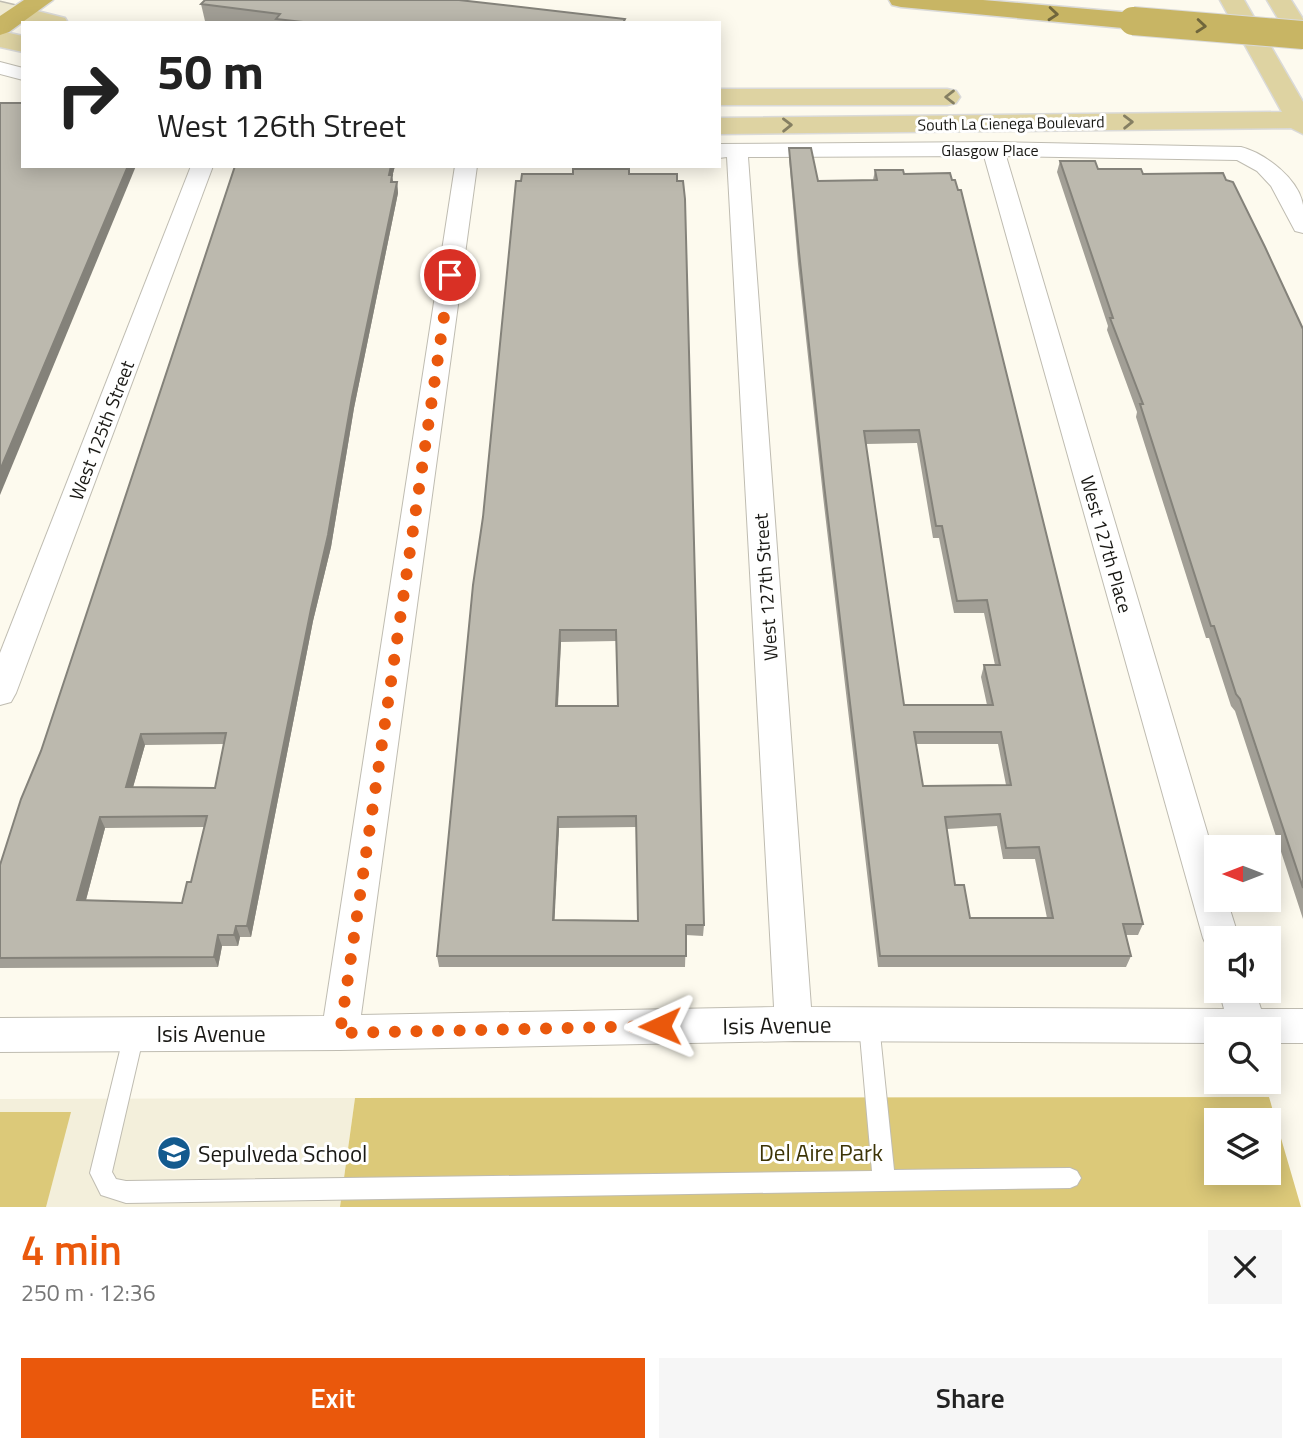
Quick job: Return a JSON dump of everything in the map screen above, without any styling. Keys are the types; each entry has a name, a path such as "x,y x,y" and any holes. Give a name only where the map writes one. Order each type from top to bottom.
{"highway":[{"path":"7,12 41,0"},
{"path":"901,0 1303,38"}],"main road":[{"path":"1233,0 1299,112"},
{"path":"1279,0 1303,38"},
{"path":"7,12 47,21"},
{"path":"0,39 21,44"},
{"name":"South La Cienega Boulevard","path":"721,97 968,97"},
{"name":"South La Cienega Boulevard","path":"1051,97 1299,112"},
{"name":"South La Cienega Boulevard","path":"721,126 1299,112"}],"street":[{"path":"0,68 21,73"},
{"name":"Glasgow Place","path":"728,151 993,149 1241,154 1260,161 1279,180 1303,226"},
{"name":"West 127th Place","path":"993,149 1219,926"},
{"name":"West 127th Street","path":"728,151 794,1024"},
{"name":"West 125th Street","path":"0,693 201,168"},
{"path":"340,1033 466,168"},
{"name":"Isis Avenue","path":"0,1035 340,1033 794,1024 1204,1026"},
{"name":"Isis Avenue","path":"1281,1026 1303,1026"}],"lane":[{"path":"869,1024 884,1181"},
{"path":"134,1034 102,1173 110,1188 126,1192 1070,1178"}],"shaded area":[{"name":"Sepulveda School","path":"355,1098 340,1207 0,1207 0,1099"}],"green space":[{"name":"Del Aire Park","path":"1269,1097 1272,1108 1204,1108 1204,1185 1281,1185 1281,1138 1301,1207 340,1207 355,1098"},
{"path":"0,1112 71,1112 46,1207 0,1207"}],"building":[{"path":"205,0 459,0 625,19 294,21 276,19 280,14 201,4"},
{"path":"0,103 21,103 21,168 127,168 0,470"},
{"path":"789,148 811,148 818,181 877,180 875,170 903,170 904,174 950,173 958,190 961,190 1143,924 1123,924 1131,956 880,956","holes":["919,430 936,526 942,526 957,601 987,600 1000,665 984,665 993,705 904,705 864,431","914,732 1001,732 1011,785 923,786","1000,814 1006,848 1039,847 1053,918 970,918 964,885 955,885 945,817"]},
{"path":"1060,161 1095,161 1098,169 1141,169 1143,174 1223,173 1226,180 1233,182 1303,329 1303,888 1240,699 1214,626 1211,626 1140,404 1143,404 1110,318 1113,318"},
{"path":"234,168 391,168 391,182 397,182 352,397 328,535 247,926 236,926 234,935 218,935 214,957 0,958 0,865 21,799 41,751","holes":["226,733 215,788 126,787 141,734","207,816 191,882 187,882 182,903 77,900 100,817"]},
{"path":"573,169 629,169 629,174 677,174 677,181 683,181 704,925 686,925 686,956 437,956 516,181 521,181 522,174 573,174","holes":["560,630 616,630 618,706 556,706","636,816 638,921 553,920 558,817"]}],"place":[{"name":"Sepulveda School","path":"174,1153"}],"route":[{"path":"450,275 340,1033 660,1026"}]}
